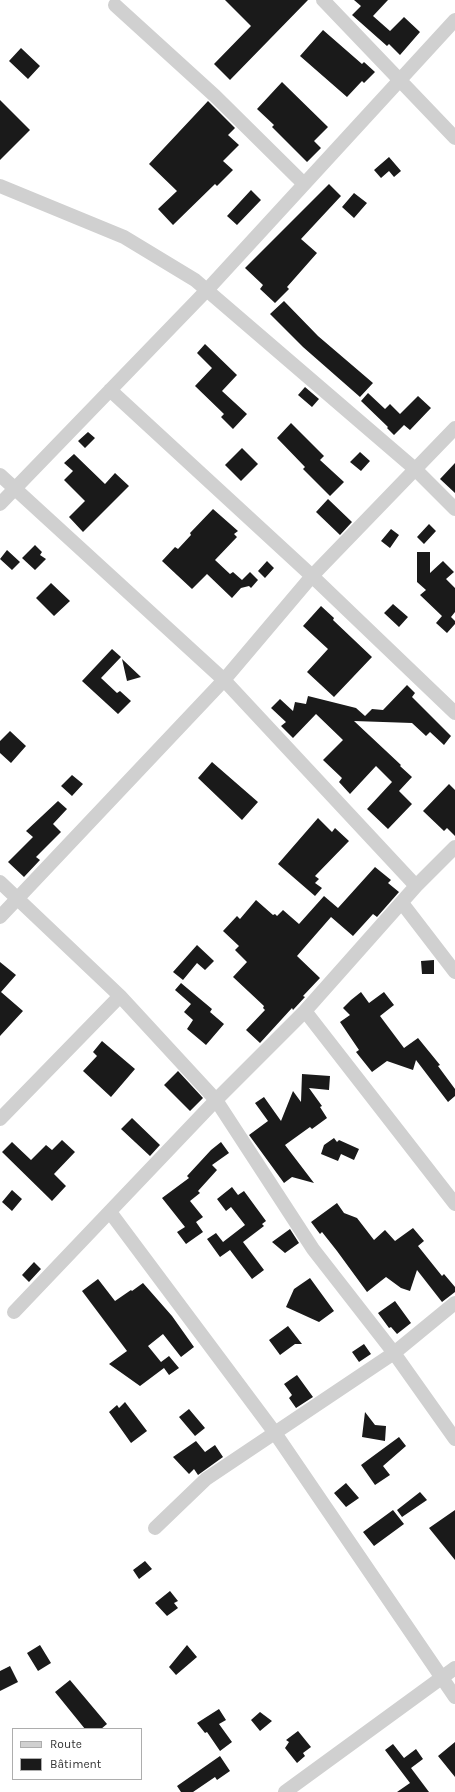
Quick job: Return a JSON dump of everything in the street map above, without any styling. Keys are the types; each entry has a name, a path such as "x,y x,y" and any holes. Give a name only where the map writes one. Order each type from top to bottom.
{"street":[{"path":"323,0 455,138"},
{"path":"115,5 215,96 304,184"},
{"path":"0,504 207,290 455,20"},
{"path":"0,186 124,237 195,280 415,469 455,509"},
{"path":"110,390 312,576 455,713"},
{"path":"0,917 224,680 312,576 455,428"},
{"path":"0,475 224,680 416,886"},
{"path":"14,1312 216,1100 305,1011 416,886 455,847"},
{"path":"0,882 120,996 216,1100 313,1249 394,1353 455,1439"},
{"path":"402,903 455,972"},
{"path":"0,1119 120,996"},
{"path":"305,1011 455,1204"},
{"path":"110,1212 275,1432 441,1679 455,1697"},
{"path":"156,1528 206,1479 394,1353 455,1303"},
{"path":"285,1792 455,1668"}],"building":[{"path":"225,0 308,0 230,80 214,64 251,26"},
{"path":"354,0 388,0 373,16 390,31 404,17 420,32 400,55 389,44 387,46 352,15 361,6"},
{"path":"323,30 362,64 364,62 375,72 364,83 362,81 347,97 300,56"},
{"path":"21,48 40,66 28,79 9,61"},
{"path":"282,82 328,127 314,141 321,148 307,162 272,127 274,125 257,109"},
{"path":"0,100 30,130 0,160"},
{"path":"208,101 235,128 228,135 239,145 223,161 233,170 217,186 215,184 173,225 158,209 177,191 149,164"},
{"path":"389,157 401,171 394,177 389,171 381,178 374,170"},
{"path":"329,184 341,196 301,239 317,253 287,287 289,289 275,303 260,289 263,285 245,268"},
{"path":"251,190 261,200 237,225 227,216"},
{"path":"354,193 367,203 354,218 342,207"},
{"path":"284,301 318,336 373,383 360,397 303,347 270,314"},
{"path":"205,344 237,375 222,391 247,414 233,429 221,417 224,414 195,386 212,368 197,353"},
{"path":"305,387 319,399 312,407 298,395"},
{"path":"368,393 385,409 390,404 400,414 418,396 431,408 410,430 404,425 394,435 387,428 388,427 361,401"},
{"path":"291,423 324,456 320,460 344,482 330,496 303,469 305,467 277,438"},
{"path":"88,432 95,438 85,448 78,441"},
{"path":"242,448 258,464 241,481 225,465"},
{"path":"360,452 370,461 361,471 350,462"},
{"path":"74,454 105,484 115,473 129,486 83,532 69,517 85,501 64,480 73,471 64,463"},
{"path":"455,463 455,493 440,479"},
{"path":"328,499 352,522 340,535 316,512"},
{"path":"213,509 238,531 234,534 237,537 215,560 230,574 233,572 242,580 250,572 258,580 251,588 249,586 241,588 232,598 207,574 192,589 162,561 175,547 178,549 191,535 190,533"},
{"path":"429,524 436,531 424,544 417,537"},
{"path":"391,529 399,535 390,548 381,541"},
{"path":"35,545 42,552 40,555 46,559 35,570 22,558"},
{"path":"7,550 20,562 12,570 0,559"},
{"path":"417,552 430,552 430,573 443,561 454,572 446,579 455,588 455,612 451,617 455,621 455,624 447,633 436,623 442,616 420,595 426,590 417,582"},
{"path":"267,561 274,568 265,578 258,571"},
{"path":"51,583 70,601 54,616 36,598"},
{"path":"393,604 408,617 399,627 384,613"},
{"path":"321,606 334,618 333,620 372,657 334,697 307,672 328,649 303,626"},
{"path":"112,649 121,657 101,678 117,693 120,691 131,701 118,714 82,681"},
{"path":"122,659 141,677 127,681"},
{"path":"407,685 415,693 412,697 451,736 444,745 430,732 426,736 412,723 354,721 412,777 399,791 412,804 388,829 367,809 392,782 376,766 350,794 339,782 342,778 323,760 343,740 316,714 293,738 281,726 286,722 271,708 280,699 293,711 295,702 306,704 308,696 356,708 365,716 372,709 383,710"},
{"path":"10,731 26,746 11,763 0,753 0,741"},
{"path":"212,762 258,802 242,820 198,778"},
{"path":"72,775 83,784 72,796 61,786"},
{"path":"449,784 455,790 455,836 447,828 444,831 423,811"},
{"path":"58,801 67,809 53,824 61,832 36,857 40,860 24,877 8,862 33,837 26,831"},
{"path":"318,818 332,832 335,828 349,841 315,876 319,879 315,883 322,888 315,896 278,864"},
{"path":"375,867 391,880 388,883 399,892 377,917 373,914 353,936 331,917 297,956 320,978 303,996 305,997 293,1010 292,1008 260,1043 246,1030 265,1010 263,1008 264,1006 233,977 247,962 235,950 239,946 223,931 237,916 240,919 256,900 273,915 275,914 277,916 283,910 299,924 324,896 338,908"},
{"path":"197,945 214,961 205,970 197,963 183,980 173,972"},
{"path":"434,960 434,974 422,974 421,961"},
{"path":"0,962 16,975 1,992 23,1011 0,1036"},
{"path":"181,983 212,1009 210,1012 224,1024 206,1045 187,1029 193,1020 184,1012 191,1004 175,990"},
{"path":"361,992 369,1003 384,992 394,1005 380,1016 404,1048 418,1038 440,1065 438,1066 455,1089 455,1096 448,1102 416,1060 413,1070 387,1061 372,1072 356,1052 359,1050 340,1022 350,1015 343,1008"},
{"path":"102,1041 135,1069 111,1097 83,1071 97,1056 93,1052"},
{"path":"178,1071 203,1098 190,1111 164,1085"},
{"path":"302,1074 330,1076 329,1090 309,1088 322,1106 320,1107 327,1118 312,1129 310,1127 285,1145 314,1183 292,1177 284,1183 249,1135 268,1121 255,1103 264,1097 281,1121 293,1091 301,1102"},
{"path":"132,1118 160,1145 150,1156 121,1129"},
{"path":"334,1138 337,1142 339,1140 359,1149 354,1160 341,1154 338,1161 321,1154 324,1145"},
{"path":"62,1140 75,1152 54,1174 66,1186 52,1201 2,1152 12,1142 31,1160 46,1145 52,1150"},
{"path":"221,1142 229,1153 212,1165 217,1170 198,1191 200,1193 190,1201 203,1217 196,1222 203,1232 186,1244 177,1232 185,1227 162,1198 189,1178 187,1176 211,1150"},
{"path":"232,1187 238,1195 244,1191 266,1221 262,1224 264,1226 243,1242 264,1270 252,1279 230,1250 220,1257 207,1239 216,1233 223,1242 245,1225 231,1207 226,1211 217,1199"},
{"path":"12,1190 22,1199 12,1211 2,1202"},
{"path":"337,1203 344,1213 357,1218 374,1240 385,1230 395,1241 413,1228 424,1241 418,1246 442,1276 444,1274 455,1287 455,1292 442,1302 417,1270 410,1291 401,1288 386,1277 367,1292 322,1232 320,1234 311,1222"},
{"path":"290,1229 299,1243 285,1253 272,1242"},
{"path":"34,1262 41,1269 29,1282 22,1275"},
{"path":"310,1278 334,1311 319,1322 286,1307 294,1289"},
{"path":"98,1279 115,1301 143,1283 172,1316 194,1347 181,1357 163,1334 148,1346 161,1362 169,1356 179,1368 169,1375 164,1368 140,1386 109,1364 127,1351 82,1291"},
{"path":"395,1301 411,1323 397,1334 391,1327 389,1328 378,1313"},
{"path":"288,1326 302,1344 295,1344 280,1355 269,1340"},
{"path":"364,1344 371,1354 359,1362 352,1352"},
{"path":"297,1375 313,1397 296,1408 289,1398 292,1395 284,1384"},
{"path":"125,1402 147,1431 131,1443 109,1412 117,1405 119,1408"},
{"path":"189,1409 205,1428 195,1436 179,1417"},
{"path":"365,1412 375,1425 386,1426 385,1441 362,1437"},
{"path":"399,1437 406,1446 383,1466 390,1475 375,1485 361,1465"},
{"path":"196,1441 205,1452 215,1445 223,1457 198,1475 194,1469 189,1474 173,1457"},
{"path":"346,1483 359,1498 346,1507 334,1493"},
{"path":"420,1492 427,1500 402,1517 397,1510"},
{"path":"393,1510 404,1524 374,1546 363,1532"},
{"path":"455,1510 455,1560 429,1528"},
{"path":"145,1561 152,1569 139,1579 133,1570"},
{"path":"170,1591 178,1601 174,1603 178,1608 167,1616 155,1603"},
{"path":"40,1645 51,1663 38,1671 27,1653"},
{"path":"187,1645 197,1657 176,1675 169,1667"},
{"path":"10,1666 18,1682 0,1691 0,1671"},
{"path":"70,1680 107,1724 102,1728 84,1728 55,1692"},
{"path":"219,1709 226,1720 219,1724 232,1742 220,1751 207,1732 205,1733 197,1723"},
{"path":"260,1712 272,1721 260,1731 251,1720"},
{"path":"298,1731 311,1747 303,1753 305,1756 297,1763 285,1748 289,1742 286,1740"},
{"path":"455,1742 455,1777 438,1756"},
{"path":"393,1744 404,1758 416,1749 423,1759 411,1768 429,1792 397,1792 410,1783 385,1750"},
{"path":"220,1756 230,1771 217,1780 215,1777 193,1792 181,1792 177,1786"}]}
